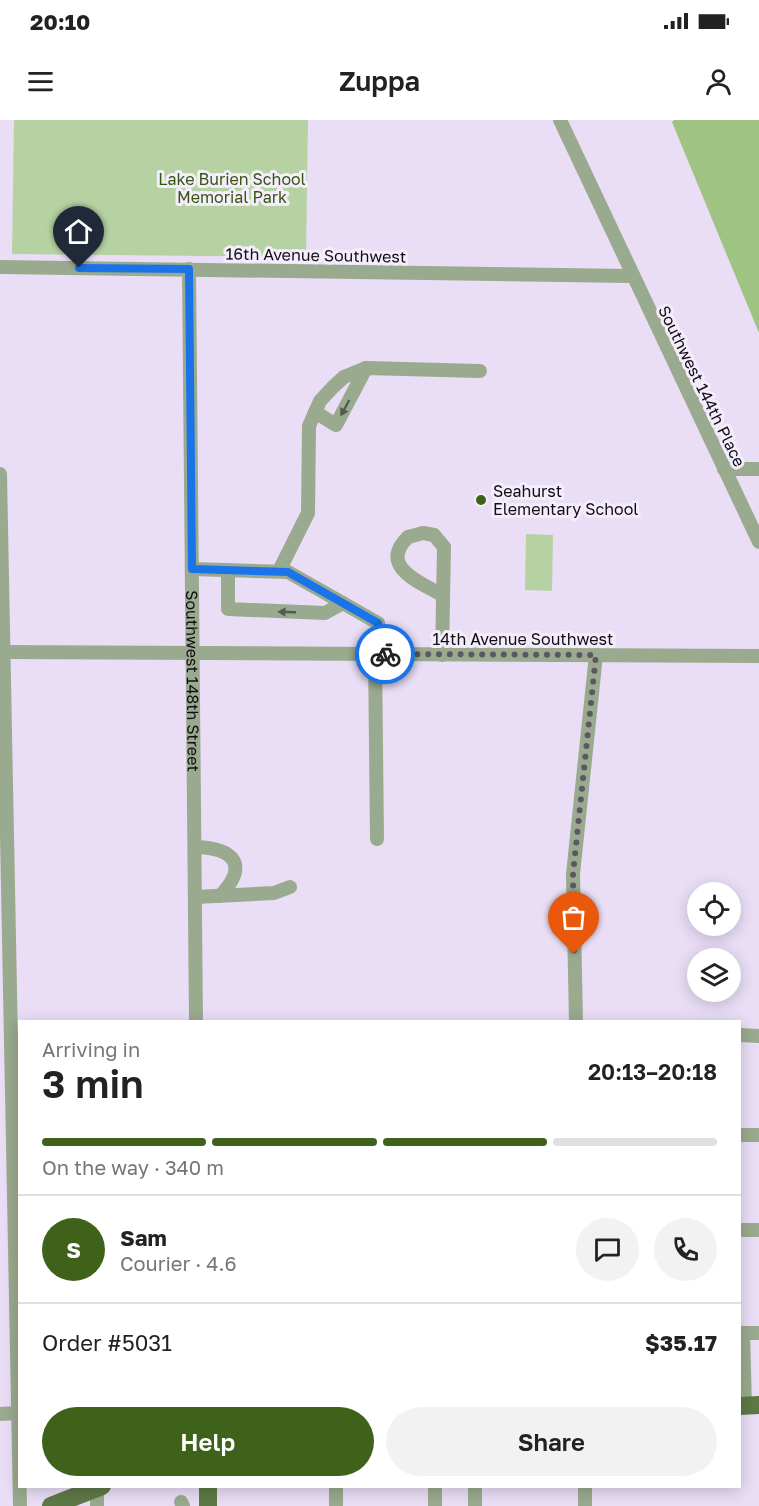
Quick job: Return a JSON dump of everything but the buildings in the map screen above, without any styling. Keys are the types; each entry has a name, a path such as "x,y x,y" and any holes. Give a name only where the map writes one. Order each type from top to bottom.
{"main road":[{"path":"208,1488 208,1506"},
{"path":"51,1506 73,1502 98,1492"}],"street":[{"name":"Southwest 144th Place","path":"560,120 759,542"},
{"name":"16th Avenue Southwest","path":"0,267 632,276"},
{"name":"Southwest 148th Street","path":"189,269 196,1020"},
{"path":"315,412 336,425 366,368"},
{"path":"279,571 308,513 309,426 320,401 344,377 366,368 480,371"},
{"path":"724,469 759,469"},
{"path":"0,474 18,1444"},
{"path":"441,594 399,568 398,558 408,537 423,533 434,535 441,540 444,547 441,594 442,655"},
{"path":"192,569 288,572 378,623 377,839"},
{"path":"228,570 228,609 325,613 342,603"},
{"name":"14th Avenue Southwest","path":"2,652 759,656"},
{"path":"576,1020 573,874 596,655"},
{"path":"195,847 216,848 231,856 236,866 235,875 220,896"},
{"path":"195,897 274,894 290,887"},
{"path":"741,1035 759,1036"},
{"path":"741,1135 759,1135"},
{"path":"741,1230 759,1230"},
{"path":"748,1406 741,1333 759,1333"},
{"path":"0,1414 17,1413"},
{"path":"19,1488 20,1506"},
{"path":"336,1488 336,1506"},
{"path":"435,1488 435,1506"},
{"path":"475,1488 475,1506"},
{"path":"585,1488 585,1506"}],"green space":[{"name":"Lake Burien School Memorial Park","path":"14,120 308,120 306,257 12,254"},
{"path":"674,120 759,120 759,333 672,122"},
{"path":"526,534 553,535 552,591 525,590"}],"way so far":[{"path":"385,654 596,655 573,874 574,954"}],"place":[{"name":"Seahurst Elementary School","path":"481,500"}],"route":[{"path":"79,268 189,269 192,569 288,572 378,623 380,654 385,654"}]}
